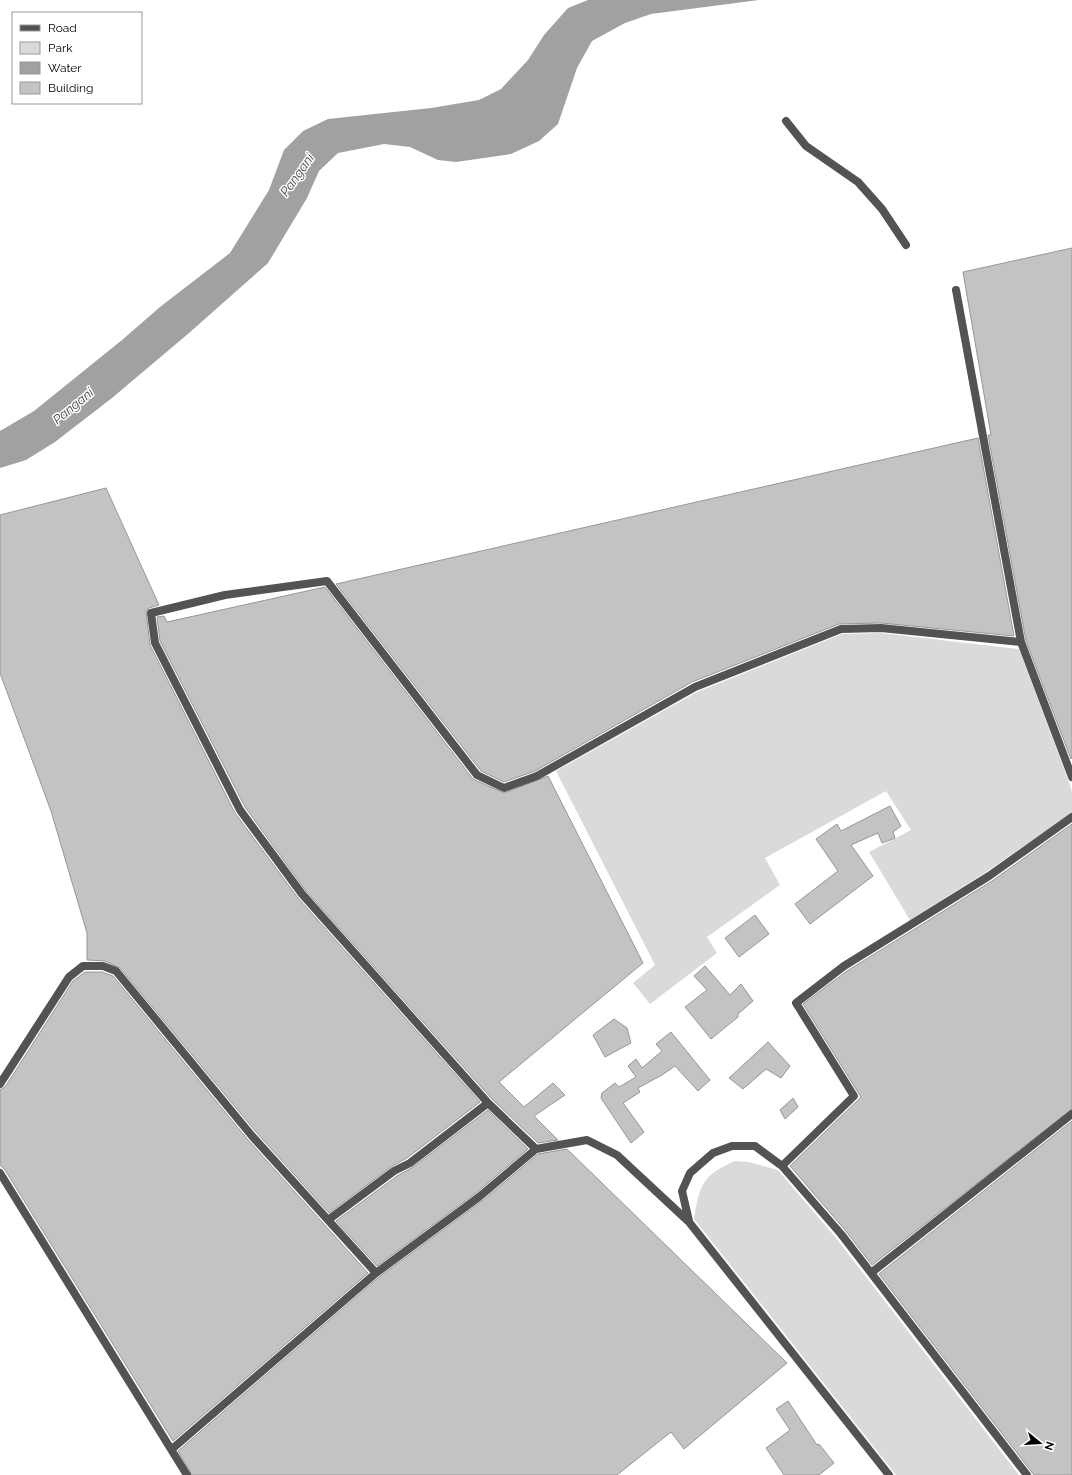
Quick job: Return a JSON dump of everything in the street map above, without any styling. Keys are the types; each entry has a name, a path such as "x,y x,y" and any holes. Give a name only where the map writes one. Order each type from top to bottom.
{"street":[{"path":"786,121 806,146 858,182 882,209 906,245"},
{"path":"956,290 1021,642 1072,777"},
{"path":"536,1149 488,1103 302,894 240,810 156,643 151,613 225,595 327,581 477,776 504,788 537,776 695,687 841,629 881,628 1021,642"},
{"path":"782,1166 854,1096 796,1003 844,966 989,876 1072,817"},
{"path":"0,1084 69,977 82,966 103,966 116,971 252,1136 376,1273"},
{"path":"328,1220 394,1171 410,1163 488,1103"},
{"path":"871,1273 1072,1114"},
{"path":"172,1449 376,1273 479,1197 536,1149 587,1140 617,1155 689,1222 889,1475"},
{"path":"689,1222 682,1191 690,1173 713,1153 732,1146 755,1146 782,1166 841,1234 1027,1475"},
{"path":"0,1173 172,1449 186,1475"}],"green space":[{"path":"881,633 1019,649 1070,785 1072,792 1072,813 986,872 910,920 869,852 911,830 886,791 765,858 780,885 707,937 717,953 650,1004 633,983 655,965 556,771 697,692 842,634"},
{"path":"735,1161 749,1162 778,1170 836,1238 1019,1475 896,1475 694,1219 700,1190 704,1183 715,1171"}],"water":[{"name":"Pangani","path":"588,0 759,0 651,14 625,23 592,41 577,68 558,124 539,141 511,154 456,162 438,160 410,147 384,144 338,153 319,171 307,198 268,263 189,333 112,398 55,442 26,460 0,468 0,431 34,411 122,340 160,307 230,253 269,190 284,150 303,131 328,119 431,108 479,100 501,89 528,60 544,35 568,8"}],"building":[{"path":"1072,248 1071,759 1026,641 988,435 991,435 963,272"},
{"path":"978,438 1014,636 881,623 839,624 692,682 535,771 504,782 481,771 336,584"},
{"path":"106,488 159,605 149,608 146,611 150,645 235,813 298,898 480,1102 407,1158 391,1167 329,1213 256,1132 120,968 105,961 87,960 87,933 51,811 0,673 0,515"},
{"path":"325,587 473,779 504,793 548,776 643,963 499,1082 524,1107 553,1083 565,1095 534,1116 558,1140 538,1143 492,1099 306,891 245,807 160,641 157,617 164,616 167,622"},
{"path":"890,806 901,826 893,832 895,838 882,843 878,833 851,845 873,876 810,924 795,904 838,871 816,839 837,824 841,831"},
{"path":"1072,824 1072,1109 872,1265 845,1230 790,1166 861,1097 803,1004 847,971 992,881"},
{"path":"755,915 769,934 739,957 725,938"},
{"path":"705,966 730,995 741,984 753,1001 738,1014 738,1017 711,1039 685,1007 707,990 694,976"},
{"path":"85,972 102,972 113,976 248,1140 368,1273 173,1441 5,1170 0,1165 0,1090 5,1087 73,981"},
{"path":"614,1019 627,1028 631,1043 605,1057 593,1035"},
{"path":"671,1032 710,1080 698,1091 675,1066 638,1088 640,1092 623,1103 644,1132 631,1143 601,1098 602,1093 615,1083 619,1087 636,1077 628,1066 636,1059 642,1068 662,1051 656,1044"},
{"path":"768,1042 790,1066 781,1078 766,1069 743,1089 729,1078"},
{"path":"793,1098 798,1107 785,1119 780,1110"},
{"path":"488,1110 528,1149 476,1193 377,1266 336,1221 397,1176 413,1167"},
{"path":"1072,1121 1072,1475 1034,1475 879,1274"},
{"path":"567,1149 787,1363 684,1449 671,1432 617,1475 192,1475 178,1451 379,1277 482,1201 538,1154"},
{"path":"788,1401 817,1445 819,1444 834,1463 819,1475 784,1475 766,1448 790,1430 776,1409"}]}
